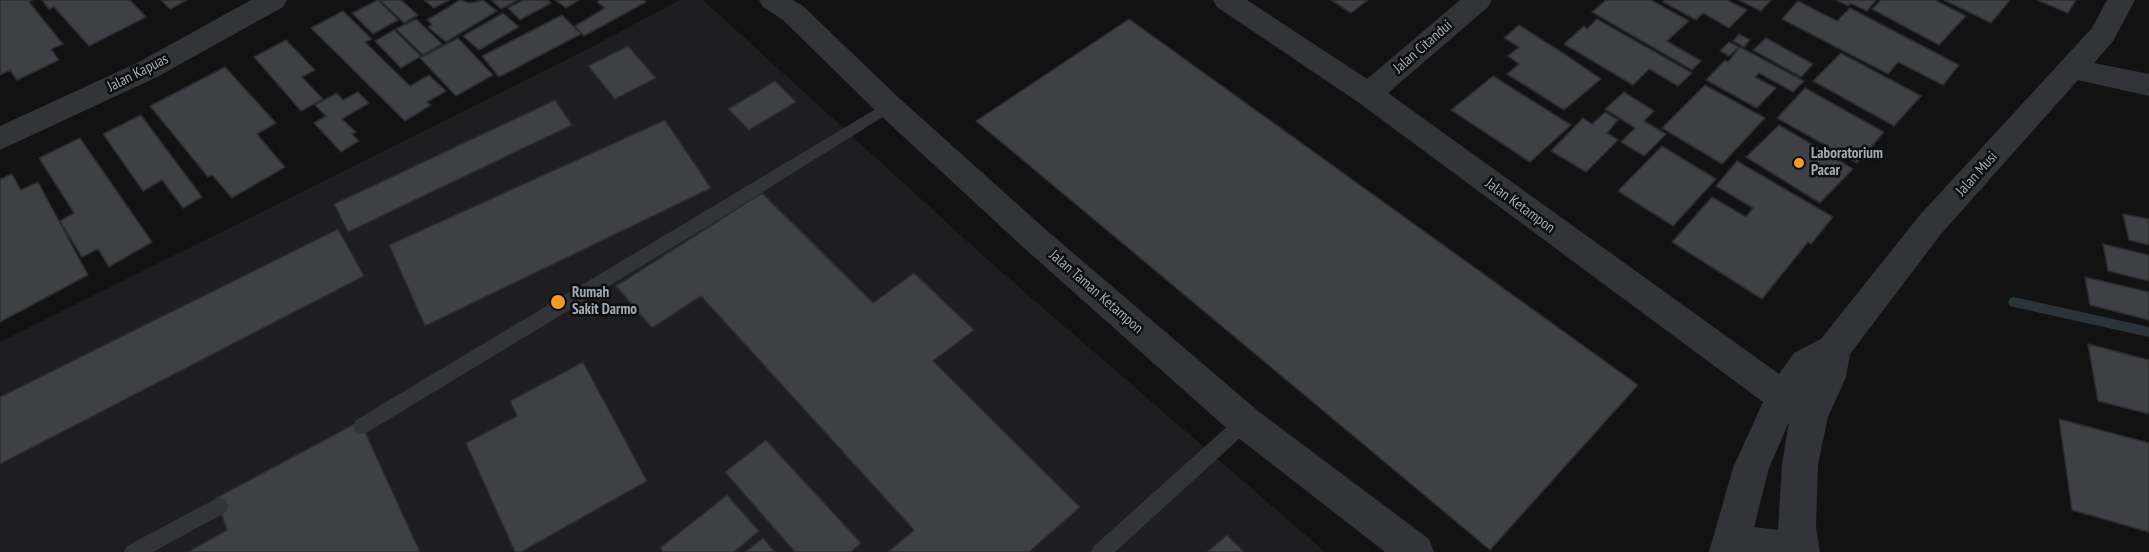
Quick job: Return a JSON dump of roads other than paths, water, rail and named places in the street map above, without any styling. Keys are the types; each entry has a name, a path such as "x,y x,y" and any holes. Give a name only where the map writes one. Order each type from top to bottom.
{"street":[{"name":"Jalan Kapuas","path":"0,139 147,70 273,0"},
{"name":"Jalan Ketampon","path":"1227,0 1368,94 1796,407"},
{"name":"Jalan Citandui","path":"1368,94 1478,0"},
{"name":"Jalan Musi","path":"1796,407 1829,377 1833,349 1930,225 2073,69 2103,33 2121,0"},
{"name":"Jalan Taman Ketampon","path":"794,4 889,106 1034,238 1245,422 1415,552"},
{"path":"2073,69 2149,85"},
{"path":"1796,407 1800,464 1797,528 1800,552 1729,547 1751,468 1796,407"}],"lane":[{"path":"362,426 697,225 889,106"},
{"path":"1101,552 1245,422"},
{"path":"134,552 219,506"}],"waterway":[{"path":"2014,302 2149,332"}],"place":[{"name":"Laboratorium Pacar","path":"1799,163"},
{"name":"Rumah Sakit Darmo","path":"558,302"}]}
